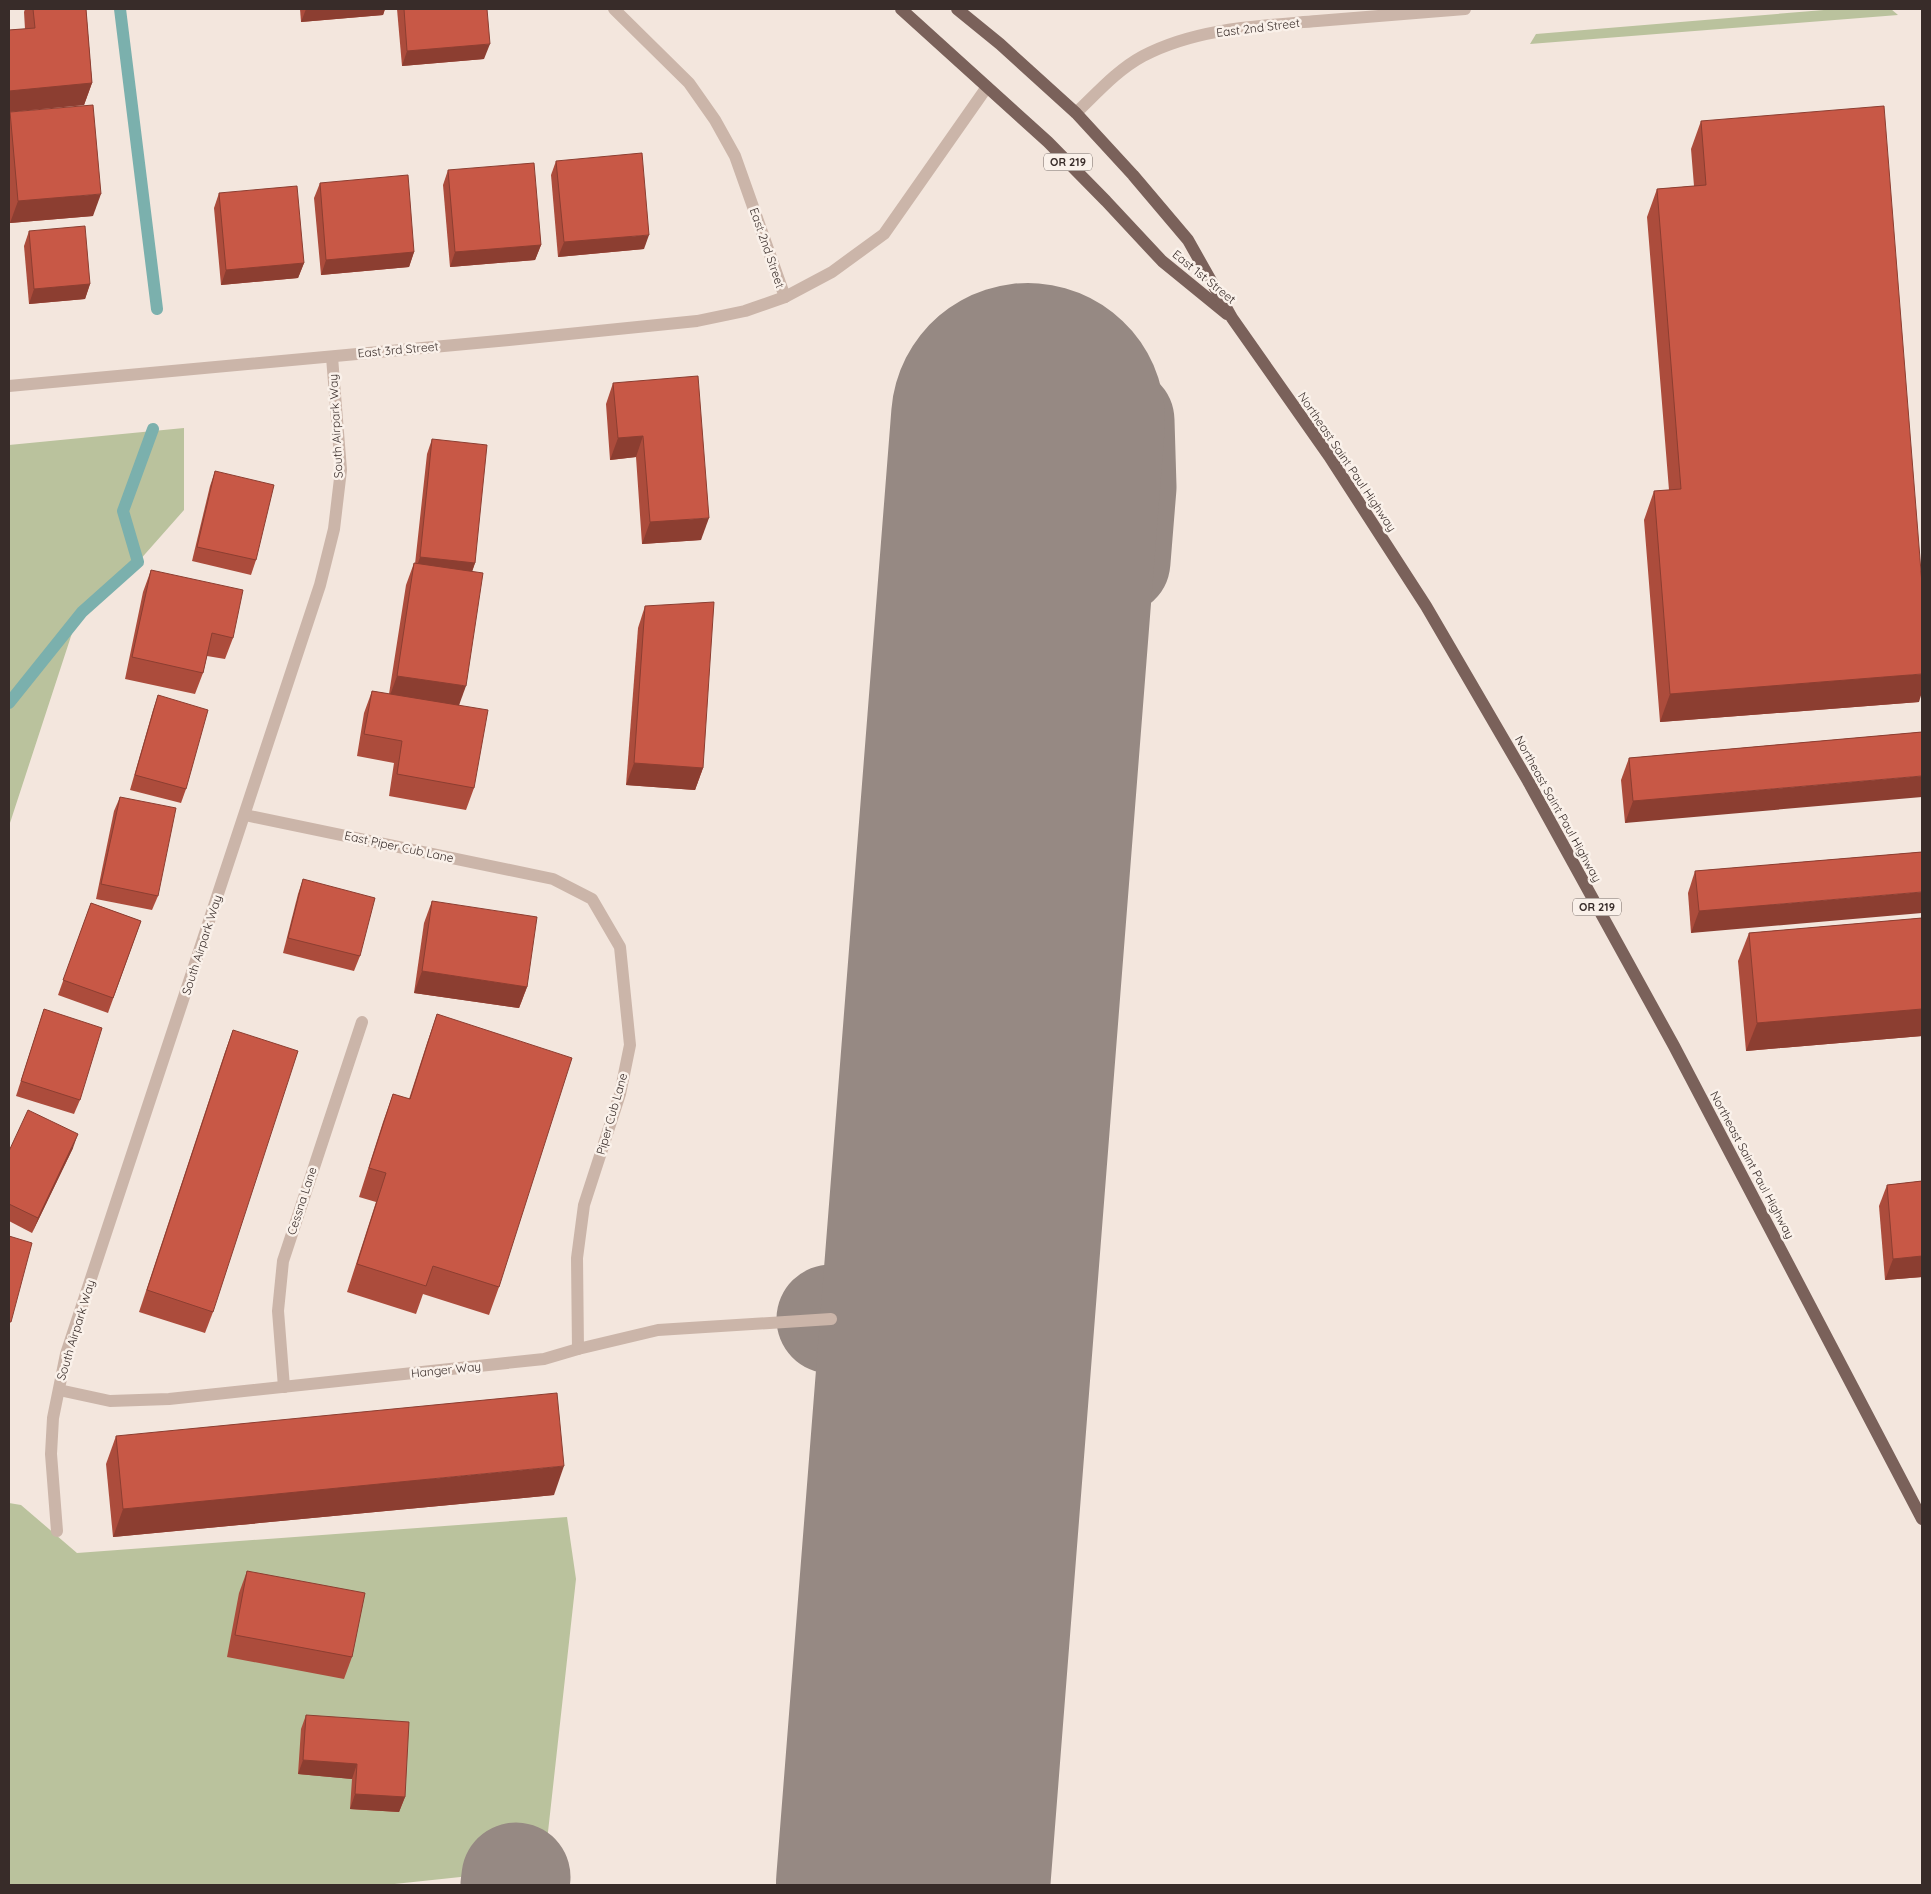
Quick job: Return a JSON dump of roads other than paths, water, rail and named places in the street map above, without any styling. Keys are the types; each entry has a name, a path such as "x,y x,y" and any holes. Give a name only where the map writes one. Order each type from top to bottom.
{"main road":[{"name":"East 1st Street","path":"901,9 1048,142 1162,261 1232,318"},
{"name":"East 1st Street","path":"957,9 1000,44 1076,113 1133,175 1188,240 1232,318"},
{"name":"Northeast Saint Paul Highway","path":"1232,318 1329,456 1426,606 1528,781 1678,1055 1922,1520"}],"street":[{"name":"East 2nd Street","path":"614,9 689,83 715,120 735,156 784,297 832,272 884,234 987,87"},
{"name":"East 2nd Street","path":"1076,113 1111,79 1142,57 1185,40 1217,32 1252,27 1465,9"},
{"name":"East 3rd Street","path":"9,386 332,357 697,321 745,311 784,297"},
{"name":"South Airpark Way","path":"58,1530 51,1454 53,1418 66,1354 320,585 334,529 341,470 332,357"},
{"name":"East Piper Cub Lane","path":"244,815 553,879"},
{"name":"Piper Cub Lane","path":"553,879 592,899 620,947 630,1045 620,1094 584,1205 577,1258 578,1349"},
{"name":"Cessna Lane","path":"284,1387 278,1311 283,1261 362,1022"},
{"name":"Hanger Way","path":"59,1390 110,1400 169,1399 544,1359 658,1330 831,1318"}],"waterway":[{"path":"120,9 157,309"},
{"path":"9,703 82,612 138,562 123,511 153,429"}]}
